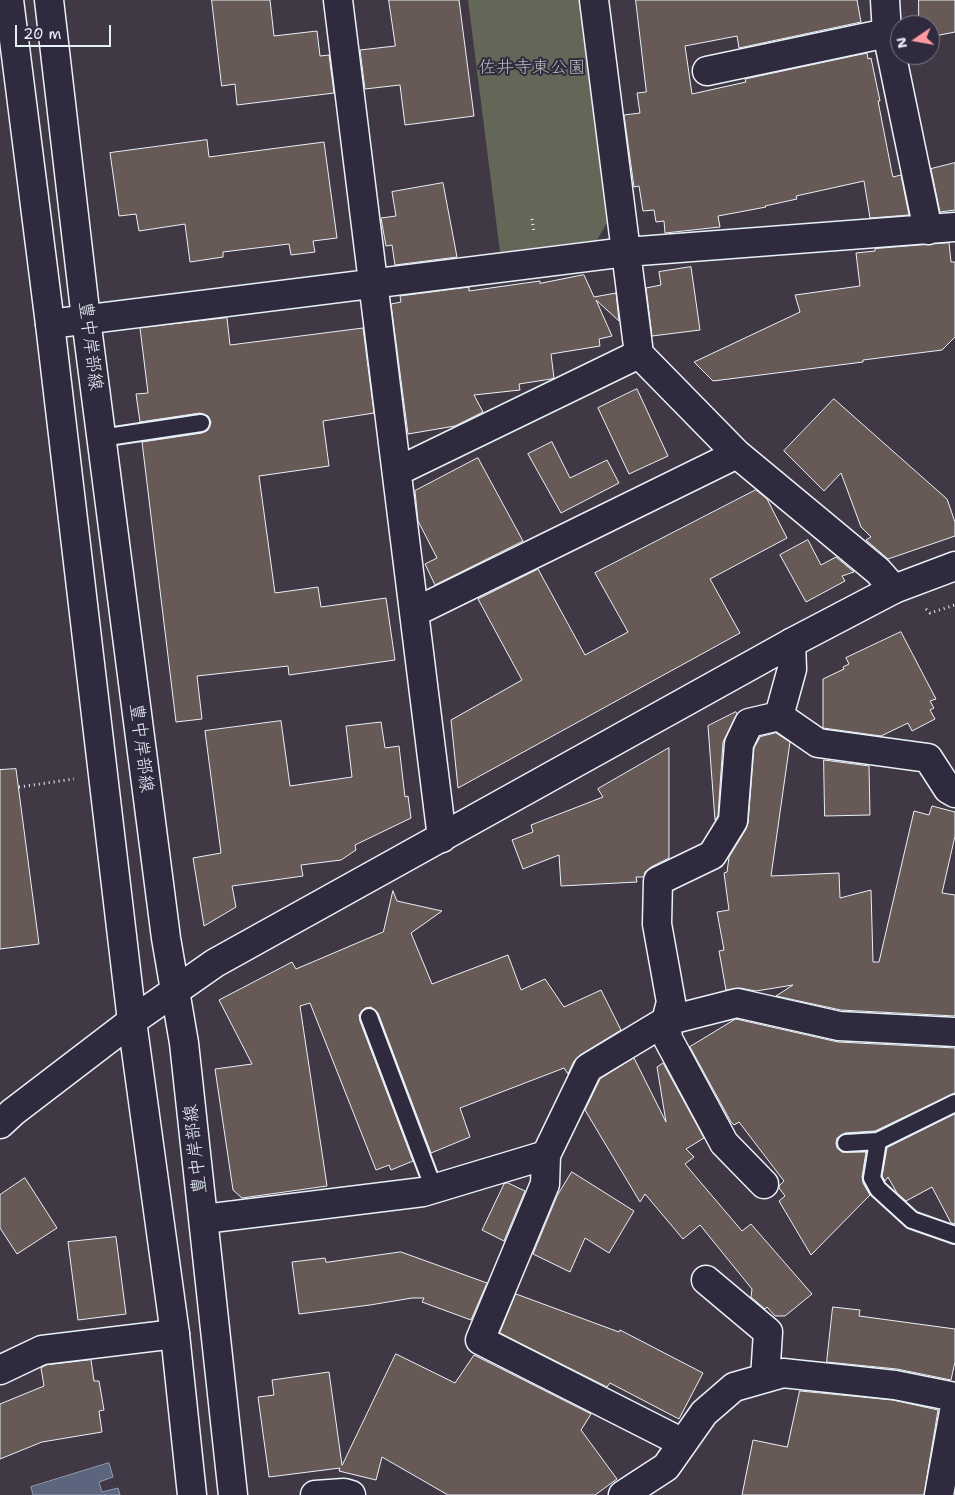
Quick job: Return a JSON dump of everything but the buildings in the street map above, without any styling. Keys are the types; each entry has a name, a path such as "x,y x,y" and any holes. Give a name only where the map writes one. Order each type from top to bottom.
{"street":[{"path":"9,0 6,30 50,324 132,1021 175,1334 192,1495"},
{"name":"豊中岸部線","path":"49,0 101,438 166,938 184,1043 233,1495"},
{"path":"338,0 372,283 398,471 442,838"},
{"path":"594,0 639,354 737,454 878,571 894,589"},
{"path":"885,0 887,33 928,230"},
{"path":"707,71 887,33"},
{"path":"50,324 626,252 955,228"},
{"path":"398,471 639,354"},
{"path":"414,612 737,454"},
{"path":"0,1124 132,1021 215,964 791,643 894,589 955,566"},
{"path":"779,716 792,669 791,643"},
{"path":"764,1184 724,1143 668,1039 666,1021 671,1002 657,924 658,881 712,855 733,821 739,744 749,723 779,716 818,743 928,758 948,789 955,793"},
{"path":"683,1444 480,1340 546,1184 546,1155 588,1068 666,1021 737,1003 839,1026 955,1032"},
{"path":"204,1219 423,1192 546,1155"},
{"path":"706,1280 768,1332 765,1378"},
{"path":"0,1370 42,1350 175,1334"},
{"path":"624,1495 666,1467 704,1413 734,1387 783,1373 895,1385 955,1397"},
{"path":"939,1495 955,1406"},
{"path":"315,1495 344,1493 352,1495"}],"lane":[{"path":"101,438 201,423"},
{"path":"369,1017 434,1189"},
{"path":"846,1143 878,1141 955,1104"},
{"path":"878,1141 872,1178 878,1190 912,1220 955,1235"}],"path":[{"path":"925,608 930,613 955,605"},
{"path":"19,787 80,778"}],"green space":[{"name":"佐井寺東公園","path":"468,0 580,0 607,223 597,240 500,252"}],"water":[{"path":"109,1463 113,1477 99,1482 102,1492 118,1488 120,1495 33,1495 31,1487"}]}
